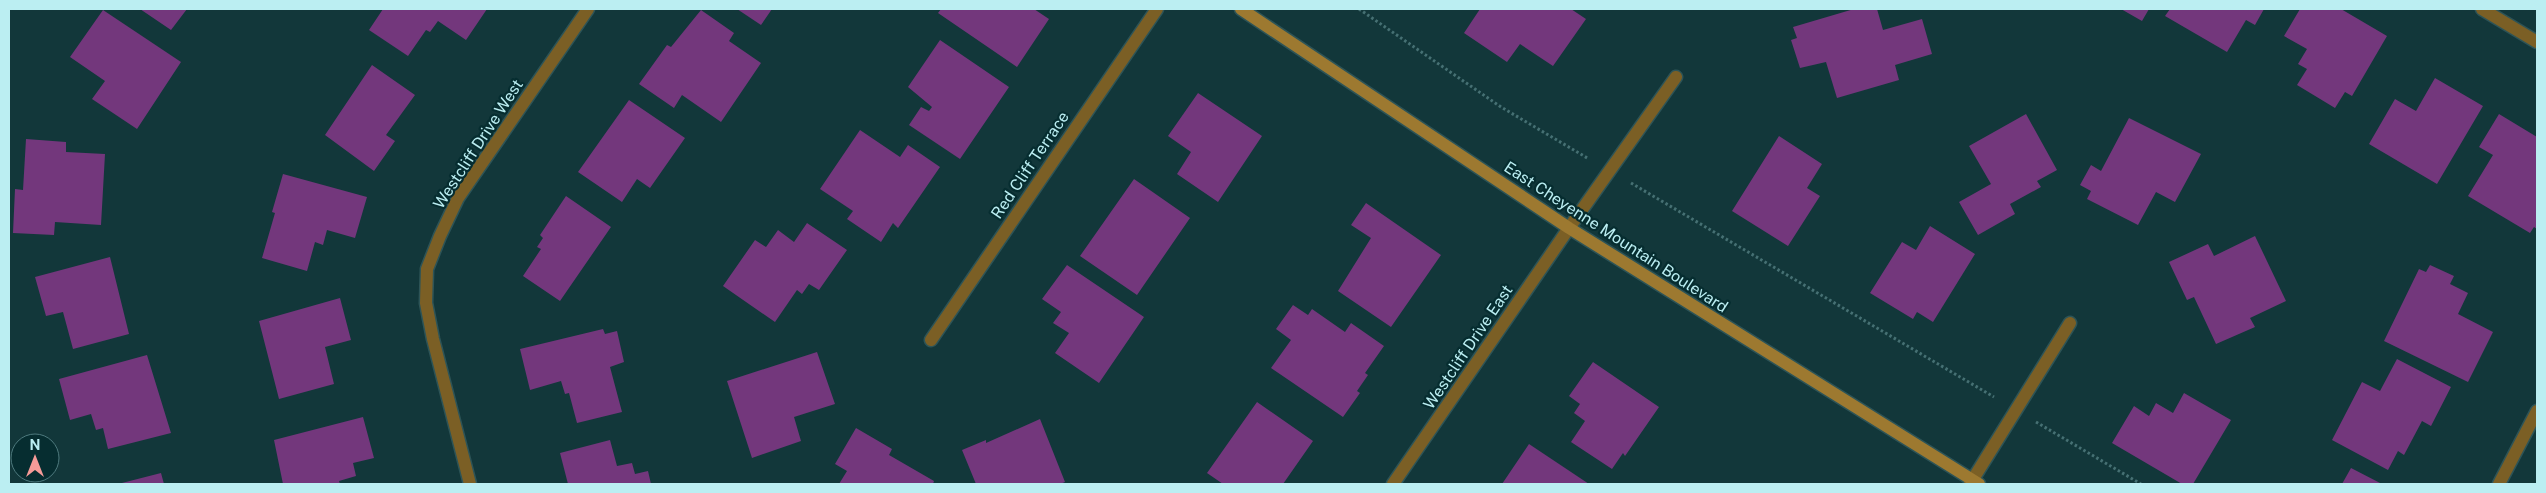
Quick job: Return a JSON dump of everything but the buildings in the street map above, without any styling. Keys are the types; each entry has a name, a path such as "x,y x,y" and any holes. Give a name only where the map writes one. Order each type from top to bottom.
{"street":[{"name":"Westcliff Drive West","path":"470,484 433,339 426,303 427,269 458,198 588,9"},
{"name":"Red Cliff Terrace","path":"931,340 1156,9"},
{"name":"East Cheyenne Mountain Boulevard","path":"1241,9 1569,228 1974,483"},
{"path":"2482,9 2537,42"},
{"name":"Westcliff Drive East","path":"1393,484 1569,228 1676,77"},
{"path":"1974,483 2016,410 2070,323"},
{"path":"2499,484 2537,411"}],"path":[{"path":"1359,9 1501,107 2141,484"}]}
